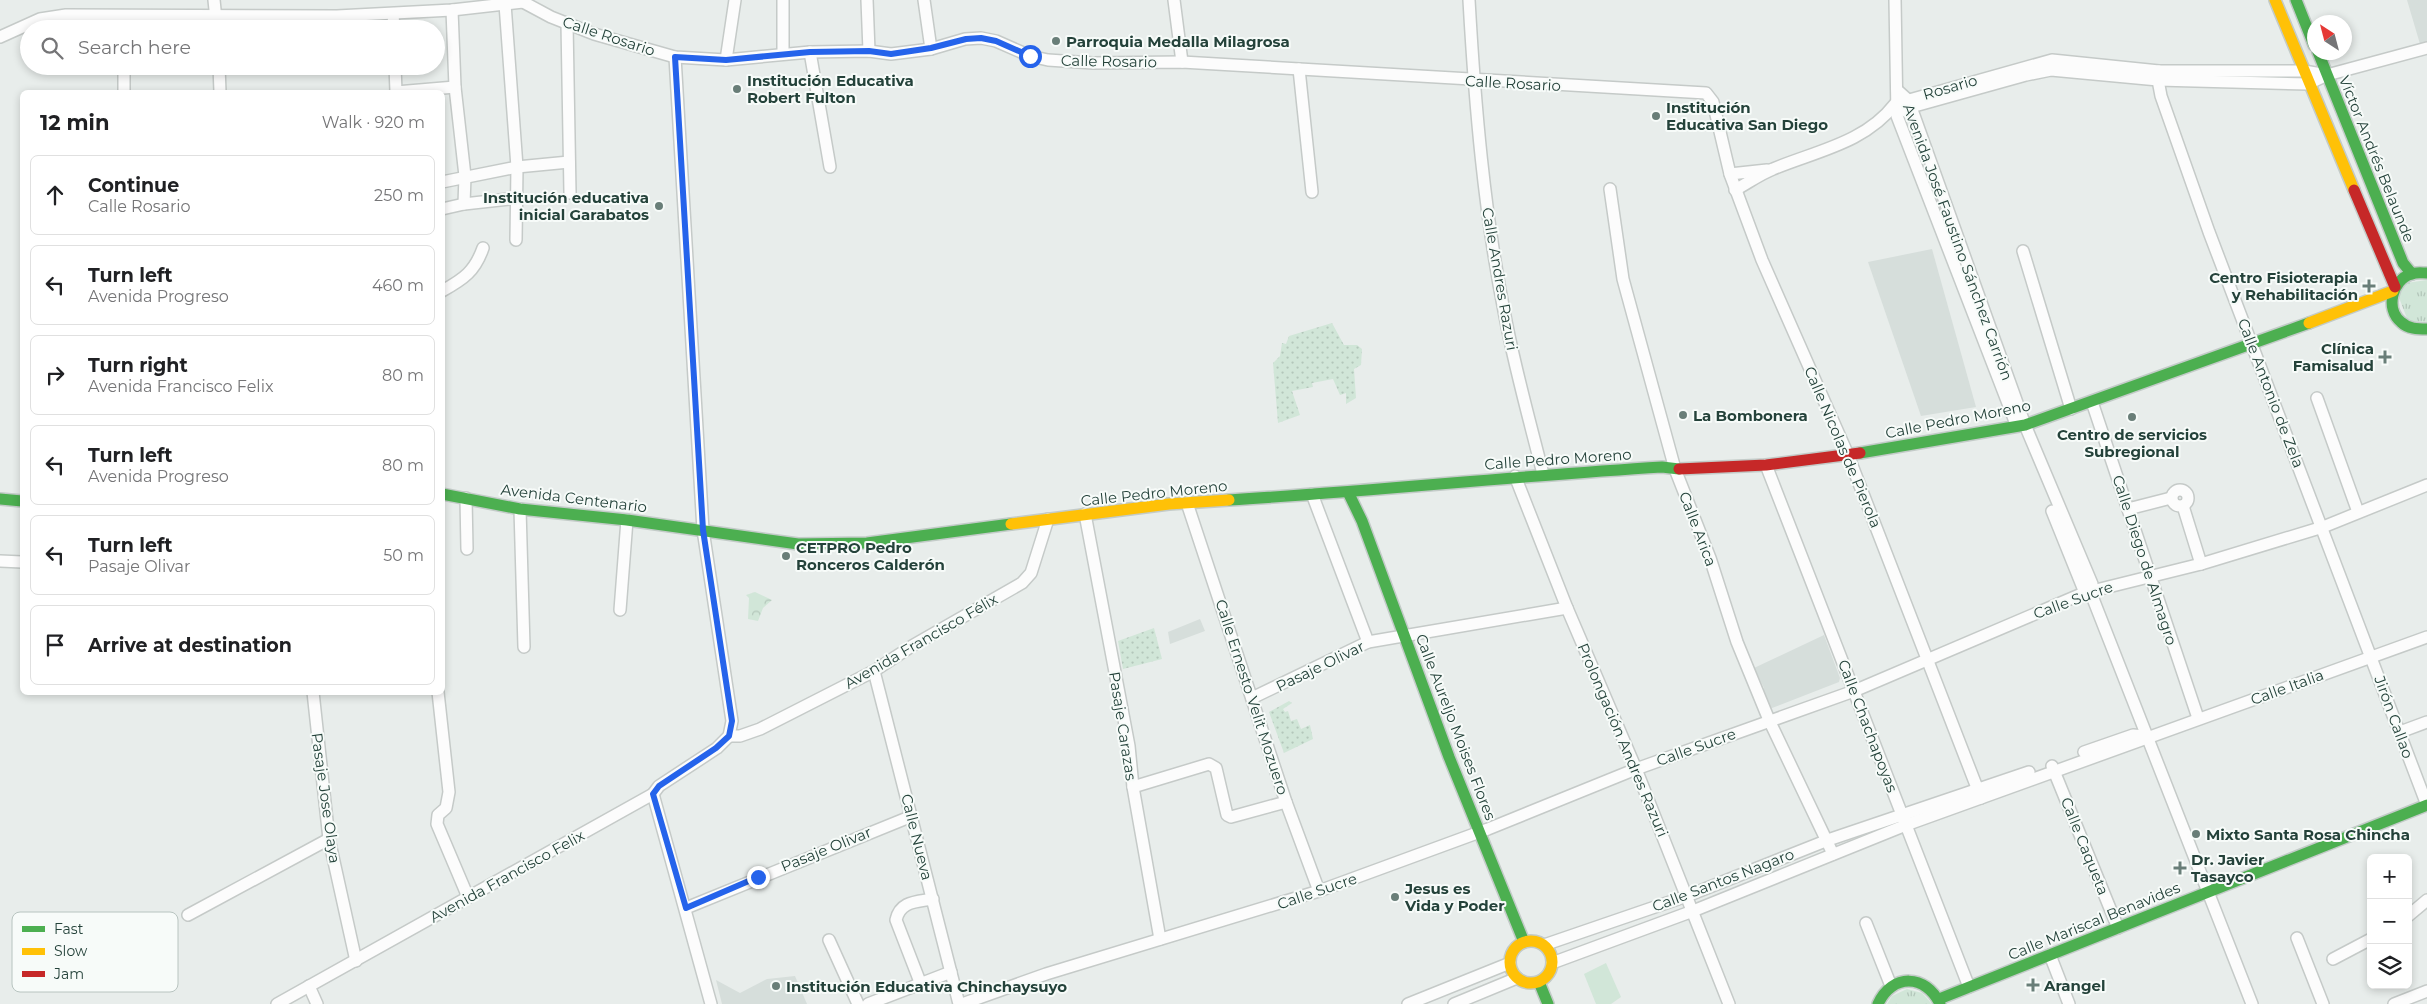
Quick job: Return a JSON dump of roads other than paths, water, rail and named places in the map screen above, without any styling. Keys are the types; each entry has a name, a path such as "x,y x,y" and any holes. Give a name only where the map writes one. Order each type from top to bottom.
{"main road":[{"path":"2275,0 2394,289 2392,308 2401,323 2417,330 2427,329"},
{"path":"2296,0 2307,28"},
{"name":"Víctor Andrés Belaunde","path":"2321,60 2403,263 2412,274"},
{"path":"2412,274 2427,274"},
{"name":"Calle Pedro Moreno","path":"703,530 798,544 867,544 1187,502 1367,491 1542,474 1662,467 1675,469 1766,465 1848,455 2021,425 2071,409 2253,345 2394,289 2405,276 2412,274"},
{"path":"1362,522 1367,491"},
{"name":"Calle Aureljo Moises Flores","path":"1348,492 1362,522 1449,757 1524,942"},
{"name":"Avenida Centenario","path":"445,494 520,509 703,530"},
{"path":"0,499 20,500"},
{"name":"Calle Mariscal Benavides","path":"1939,1002 1969,987 2427,805"},
{"path":"1532,941 1544,945 1551,956 1552,963 1547,975 1539,982 1529,983 1517,978 1510,963 1513,952 1524,942 1532,941"},
{"path":"1539,982 1548,1004"},
{"path":"1878,1004 1884,992 1900,982 1918,982 1934,991 1939,1002"}],"street":[{"path":"214,0 216,20"},
{"path":"726,60 735,0"},
{"path":"783,0 783,53"},
{"path":"867,0 869,51"},
{"path":"924,0 931,48"},
{"path":"1174,0 1182,62"},
{"name":"Calle Andres Razuri","path":"1469,0 1474,81 1487,209 1505,316 1542,474"},
{"path":"1895,0 1897,90"},
{"path":"38,20 66,15 124,17 393,14 452,10 523,1"},
{"name":"Calle Rosario","path":"523,1 567,24 594,34 675,57 726,60 764,57 783,53 810,52 869,51 891,54 931,48 966,39 981,38 996,41 1030,56 1048,60 1093,63 1182,62 1474,81 1702,92 1709,95"},
{"path":"505,4 517,167 516,240"},
{"path":"452,10 454,87 465,176 464,204"},
{"path":"393,14 393,20"},
{"path":"567,24 570,192"},
{"path":"0,37 20,28"},
{"name":"Rosario","path":"1883,119 1895,104 1909,103 2026,74 2051,70 2308,84 2327,75 2427,48"},
{"path":"810,52 830,167"},
{"path":"675,57 703,530 732,721 729,736"},
{"path":"1299,69 1312,192"},
{"name":"Rosario","path":"2159,75 2304,71 2327,75"},
{"path":"124,75 124,90"},
{"path":"219,75 220,90"},
{"path":"395,75 396,90"},
{"name":"Calle Antonio de Zela","path":"2159,75 2162,96 2209,232 2372,656"},
{"path":"419,90 454,87"},
{"name":"Avenida José Faustino Sánchez Carrión","path":"1897,90 1909,103 2021,425"},
{"name":"Avenida José Faustino Sánchez Carrión","path":"1897,90 1895,104 1897,116 2021,425 2092,584 2090,591 2252,1004"},
{"name":"Calle Nicolas de Pierola","path":"1709,95 1713,102 1735,190 1762,260 1848,455 1980,794"},
{"name":"Rosario","path":"1883,119 1897,116 1909,103"},
{"path":"1735,190 1771,169 1856,136 1883,119"},
{"path":"445,181 517,167 569,162"},
{"path":"1730,174 1771,169"},
{"name":"Calle Arica","path":"1610,189 1622,279 1675,469 1710,558 1737,642 1769,720 1828,840 1833,854"},
{"path":"445,208 464,204 518,198"},
{"path":"445,288 466,275 477,265 484,248"},
{"path":"2024,251 2071,409"},
{"path":"2316,398 2358,512"},
{"name":"Calle Diego de Almagro","path":"2092,402 2198,718"},
{"name":"Calle Chachapoyas","path":"1766,465 1969,987"},
{"name":"Prolongación Andres Razuri","path":"1515,476 1567,608 1636,769 1729,1004"},
{"name":"Calle Sucre","path":"960,1004 1046,974 1319,891 1481,832 1636,769 1854,691 2090,591 2201,564 2323,527 2427,485"},
{"path":"2128,510 2172,498 2173,494 2179,490 2186,493 2188,500 2183,506 2201,564"},
{"path":"1312,494 1368,642"},
{"path":"466,498 467,549"},
{"name":"Calle Ernesto Velit Mozuero","path":"1187,502 1286,802 1319,891"},
{"path":"520,509 524,648"},
{"name":"Pasaje Carazas","path":"1085,514 1129,746 1133,787 1160,939"},
{"name":"Avenida Francisco Félix","path":"729,736 740,736 760,729 874,671 912,646 1022,583 1032,573 1048,519"},
{"path":"620,610 628,520"},
{"path":"0,561 20,562"},
{"name":"Pasaje Olivar","path":"1252,698 1368,642 1567,608"},
{"name":"Calle Italia","path":"1904,820 2427,637"},
{"name":"Jirón Callao","path":"2372,656 2427,805"},
{"name":"Calle Nueva","path":"874,671 960,1004"},
{"name":"Pasaje Jose Olaya","path":"313,695 329,839 356,961"},
{"path":"438,695 449,792 446,808 438,816 437,824 468,898"},
{"path":"2400,732 2427,722"},
{"name":"Avenida Francisco Felix","path":"277,1004 653,794 659,786 716,748 729,736"},
{"path":"1133,787 1209,764 1216,768 1227,815 1231,818 1286,802"},
{"name":"Calle Caqueta","path":"2053,768 2118,928"},
{"path":"653,794 711,1004"},
{"name":"Pasaje Olivar","path":"686,908 912,816"},
{"name":"Calle Santos Nagaro","path":"1544,945 1687,896 1828,840 1904,820"},
{"name":"Calle Santos Nagaro","path":"1552,963 1693,911 1833,854 1904,820"},
{"path":"188,915 329,839"},
{"path":"920,982 896,920 902,907 908,903 933,899"},
{"path":"2412,913 2427,900"},
{"path":"1866,923 1891,986"},
{"path":"2297,938 2323,1004"},
{"path":"829,940 858,1004"},
{"path":"2333,959 2367,941"},
{"path":"2047,956 2061,1004"},
{"path":"2047,956 2069,1004"},
{"path":"1408,1004 1510,963"},
{"path":"868,1004 920,982 951,972"},
{"path":"1454,1004 1517,978"},
{"path":"309,986 317,1004"},
{"path":"2394,1004 2427,991"}],"place":[{"name":"Parroquia Medalla Milagrosa","path":"1056,41"},
{"name":"Institución Educativa Robert Fulton","path":"737,89"},
{"name":"Institución Educativa San Diego","path":"1656,116"},
{"name":"Institución educativa inicial Garabatos","path":"659,206"},
{"name":"Centro Fisioterapia y Rehabilitación","path":"2369,286"},
{"name":"Clínica Famisalud","path":"2385,357"},
{"name":"La Bombonera","path":"1683,415"},
{"name":"Centro de servicios Subregional","path":"2132,417"},
{"name":"CETPRO Pedro Ronceros Calderón","path":"786,556"},
{"name":"Mixto Santa Rosa Chincha","path":"2196,834"},
{"name":"Dr. Javier Tasayco","path":"2180,868"},
{"name":"Jesus es Vida y Poder","path":"1395,897"},
{"name":"Arangel","path":"2033,985"},
{"name":"Institución Educativa Chinchaysuyo","path":"776,986"}]}
